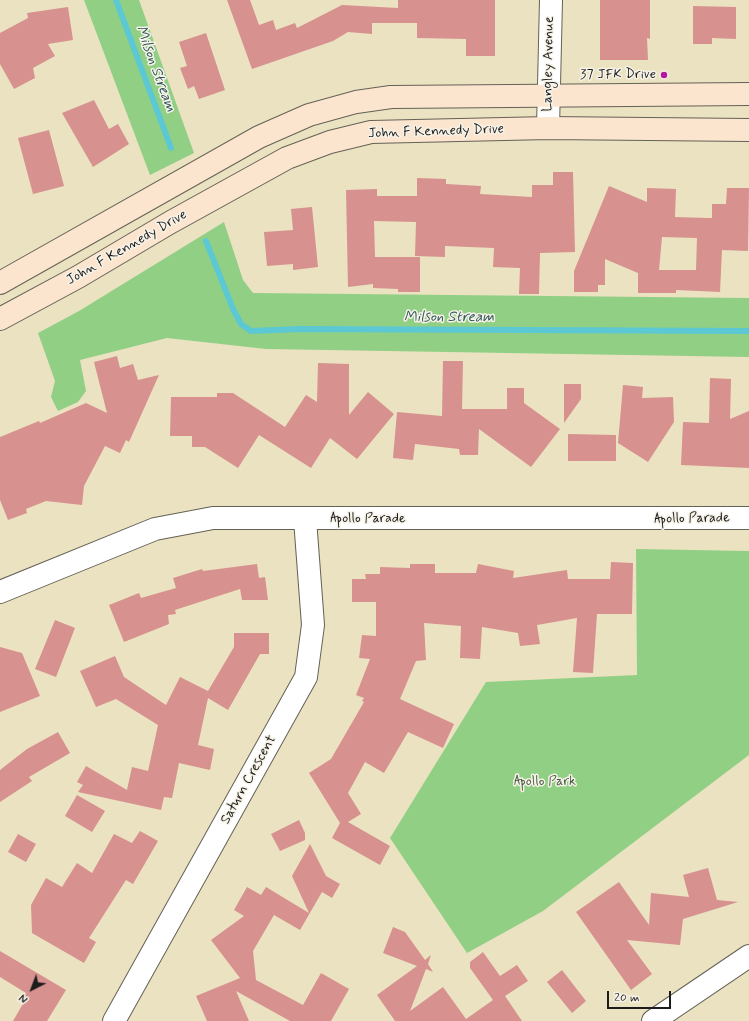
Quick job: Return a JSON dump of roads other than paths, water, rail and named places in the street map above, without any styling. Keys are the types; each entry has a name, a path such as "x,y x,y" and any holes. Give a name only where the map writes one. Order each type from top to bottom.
{"main road":[{"path":"0,282 259,136 309,115 356,102 391,97 549,97 749,94"},
{"name":"John F Kennedy Drive","path":"0,319 78,277 171,222 287,158 330,142 371,132 548,128 749,130"}],"street":[{"name":"Langley Avenue","path":"548,128 551,0"},
{"name":"Apollo Parade","path":"0,592 155,529 213,518 749,518"},
{"name":"Saturn Crescent","path":"114,1021 306,677 313,625 305,519"},
{"path":"653,1021 749,956"}],"waterway":[{"name":"Milson Stream","path":"116,0 171,148"},
{"name":"Milson Stream","path":"206,241 233,309 241,324 251,331 300,329 749,331"}],"place":[{"name":"37 JFK Drive","path":"664,75"}],"park label":[{"name":"Apollo Park","path":"545,782"}]}
